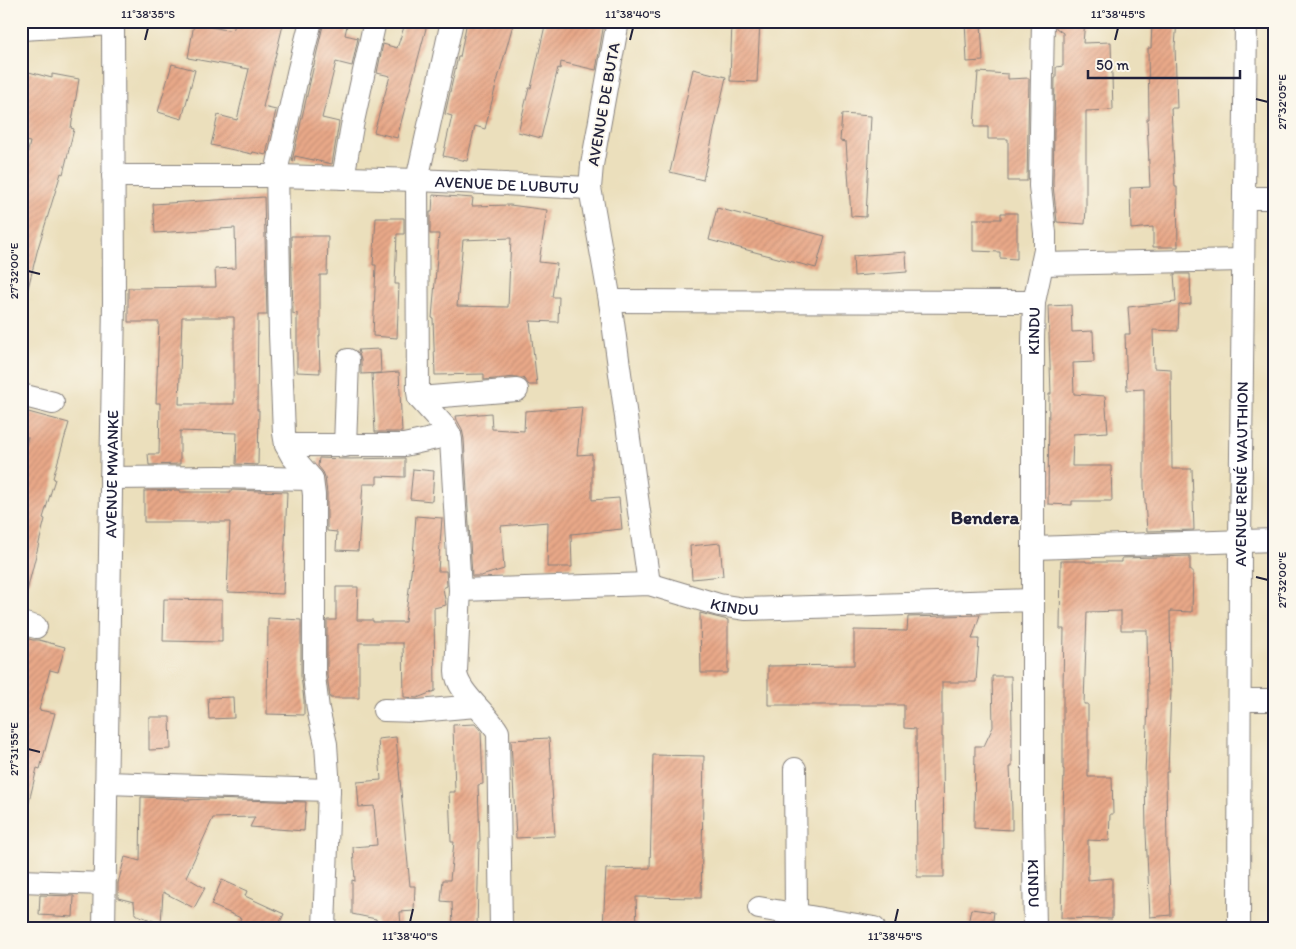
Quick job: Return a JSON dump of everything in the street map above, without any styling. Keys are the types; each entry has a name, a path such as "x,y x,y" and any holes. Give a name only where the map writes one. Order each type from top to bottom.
{"street":[{"path":"311,21 278,161 280,334 286,445 292,456 312,479 314,495 314,676 318,709 326,744 329,790 324,928"},
{"path":"344,178 352,126 375,21"},
{"path":"452,21 417,180 418,392 419,398 450,435 460,590 456,675 459,683 476,706 491,720 498,732 501,928"},
{"name":"AVENUE DE BUTA","path":"590,188 592,165 618,21"},
{"name":"KINDU","path":"1035,928 1033,813 1033,339 1034,302 1045,250 1040,186 1043,21"},
{"name":"AVENUE RENÉ WAUTHION","path":"1239,928 1240,541 1246,21"},
{"path":"21,29 113,22"},
{"name":"AVENUE MWANKE","path":"104,928 114,302 113,22"},
{"name":"AVENUE DE LUBUTU","path":"113,176 278,176 590,188 610,301 649,584"},
{"path":"1244,198 1275,198"},
{"path":"1042,264 1243,260"},
{"path":"610,301 1034,302"},
{"path":"345,446 348,360"},
{"path":"419,398 517,390"},
{"path":"21,395 53,403"},
{"path":"286,445 404,446 450,435"},
{"path":"111,478 218,477 312,479"},
{"path":"1034,548 1275,540"},
{"name":"KINDU","path":"460,590 649,584 719,605 745,608 1033,600"},
{"path":"1240,700 1275,700"},
{"path":"384,710 418,712 476,706"},
{"path":"795,769 804,920"},
{"path":"106,783 329,790"},
{"path":"21,882 104,884"},
{"path":"759,908 804,920 874,928"}],"building":[{"path":"236,21 284,21 263,107 276,110 266,155 253,152 252,154 211,145 218,115 237,120 249,69 188,58 194,24 233,31"},
{"path":"324,21 348,21 345,35 358,38 352,66 336,62 322,118 339,122 332,164 295,156 294,162 292,161"},
{"path":"406,21 428,21 397,138 374,132 390,76 377,73 383,44 397,48"},
{"path":"467,21 514,21 485,129 475,126 467,161 443,156 452,116 445,114"},
{"path":"546,21 596,21 604,23 596,70 561,62 541,138 518,132 529,88 531,88"},
{"path":"732,21 760,21 757,82 730,81"},
{"path":"965,21 981,21 983,61 967,62"},
{"path":"1056,21 1085,21 1083,43 1111,42 1113,110 1086,111 1085,224 1057,222 1053,185 1055,78 1056,67 1063,66 1063,33 1056,28"},
{"path":"1152,21 1177,21 1175,46 1177,108 1171,108 1175,187 1177,187 1178,247 1153,247 1153,227 1131,229 1130,188 1150,187 1147,119 1149,119 1148,48 1151,48"},
{"path":"172,64 195,70 182,119 158,112"},
{"path":"693,69 726,77 703,180 670,172"},
{"path":"21,70 52,78 52,74 79,79 71,128 74,129 63,174 61,173 38,248 27,292 21,292 21,183 30,142 21,140"},
{"path":"978,72 1008,74 1008,79 1029,78 1027,181 1008,181 1008,139 988,139 988,127 974,127"},
{"path":"842,114 871,116 866,217 851,216 846,142 840,141"},
{"path":"433,195 473,198 472,206 510,205 547,210 539,262 557,264 552,297 559,297 558,322 530,321 537,385 529,385 523,378 516,377 484,380 484,374 435,375 432,318 439,234 430,234 430,212 432,212","holes":["511,238 508,307 457,306 463,240"]},
{"path":"264,197 267,315 258,315 258,465 236,464 237,433 180,431 180,464 149,465 148,454 159,454 160,403 156,403 159,322 128,322 128,288 216,287 215,269 236,268 235,228 155,233 153,204","holes":["182,317 234,317 234,404 179,404"]},
{"path":"717,208 825,236 816,268 709,240"},
{"path":"1001,213 1017,213 1017,259 1000,258 1000,252 973,251 973,219 1001,219"},
{"path":"376,218 404,218 404,234 397,234 395,284 399,284 397,338 373,336 376,265 373,265"},
{"path":"291,236 328,236 327,275 320,275 320,373 297,372 297,313 293,314"},
{"path":"906,252 907,272 854,276 853,256"},
{"path":"1174,274 1190,274 1191,304 1179,305 1178,331 1153,330 1154,368 1171,369 1172,469 1192,469 1194,530 1147,531 1144,486 1144,389 1127,390 1125,334 1130,334 1128,307 1176,302"},
{"path":"1071,305 1072,332 1093,331 1094,362 1073,363 1074,394 1105,396 1108,432 1073,434 1072,466 1111,466 1112,501 1072,501 1072,505 1048,504 1049,394 1051,394 1048,306"},
{"path":"380,349 381,373 361,374 361,360 358,350"},
{"path":"399,372 402,432 375,432 372,374"},
{"path":"582,407 577,455 592,454 592,500 619,498 622,529 571,534 572,567 547,567 548,522 501,526 504,569 481,576 472,576 464,439 456,416 491,413 492,429 524,431 525,411"},
{"path":"21,410 69,423 43,518 45,519 27,591 21,591 21,462 28,437 21,436"},
{"path":"319,458 405,458 405,477 377,476 377,484 363,484 358,551 336,550 337,532 327,531 327,493 325,477 318,466"},
{"path":"413,469 434,471 432,501 410,499"},
{"path":"180,490 180,492 231,492 231,490 287,492 283,594 227,592 230,522 144,522 144,491"},
{"path":"416,516 442,518 438,571 446,571 447,586 443,588 446,605 434,608 435,691 417,698 404,697 403,643 359,643 359,698 330,698 327,675 327,620 336,620 336,587 358,587 357,620 405,622"},
{"path":"720,543 723,576 692,579 690,546"},
{"path":"1190,556 1190,571 1193,571 1192,612 1170,611 1171,689 1168,772 1166,772 1167,851 1171,915 1150,917 1145,774 1148,702 1147,630 1121,630 1121,611 1087,612 1084,704 1088,704 1088,777 1112,777 1113,814 1110,814 1109,841 1088,840 1088,880 1112,878 1112,919 1061,918 1064,629 1060,629 1061,561 1122,562 1122,558"},
{"path":"164,599 222,600 222,642 163,641"},
{"path":"700,613 728,620 728,673 701,673"},
{"path":"980,615 972,639 979,639 976,682 942,682 944,877 917,877 916,729 904,728 904,705 768,705 768,666 854,665 854,630 907,631 908,617"},
{"path":"268,618 301,620 301,676 304,715 267,714"},
{"path":"25,638 65,647 58,672 50,670 39,710 55,713 40,769 37,768 28,806 21,805 21,651"},
{"path":"992,676 1011,676 1012,767 1010,767 1012,830 974,828 975,746 984,746 993,727"},
{"path":"233,697 234,718 209,719 208,698"},
{"path":"149,717 170,717 171,749 149,750"},
{"path":"475,724 481,731 483,784 478,785 480,841 477,928 453,928 452,902 441,901 443,880 450,880 454,842 451,842 449,792 455,792 453,725"},
{"path":"396,737 410,886 415,886 414,911 400,912 401,928 377,928 376,919 352,914 352,880 355,881 353,847 377,845 374,806 359,807 357,782 381,780 378,739"},
{"path":"549,738 555,836 516,838 511,740"},
{"path":"653,755 704,756 701,898 636,897 637,928 603,928 606,869 650,868"},
{"path":"141,797 185,800 306,802 304,831 250,827 255,817 213,818 186,877 205,888 194,908 163,892 161,924 135,914 134,902 118,898 118,883 125,857 140,861"},
{"path":"222,880 247,891 245,896 284,914 277,928 251,928 239,922 241,918 211,905"},
{"path":"40,895 74,896 73,917 39,915"},
{"path":"971,909 994,912 992,928 968,924"}],"district":[{"name":"Bendera","path":"985,517"}]}
